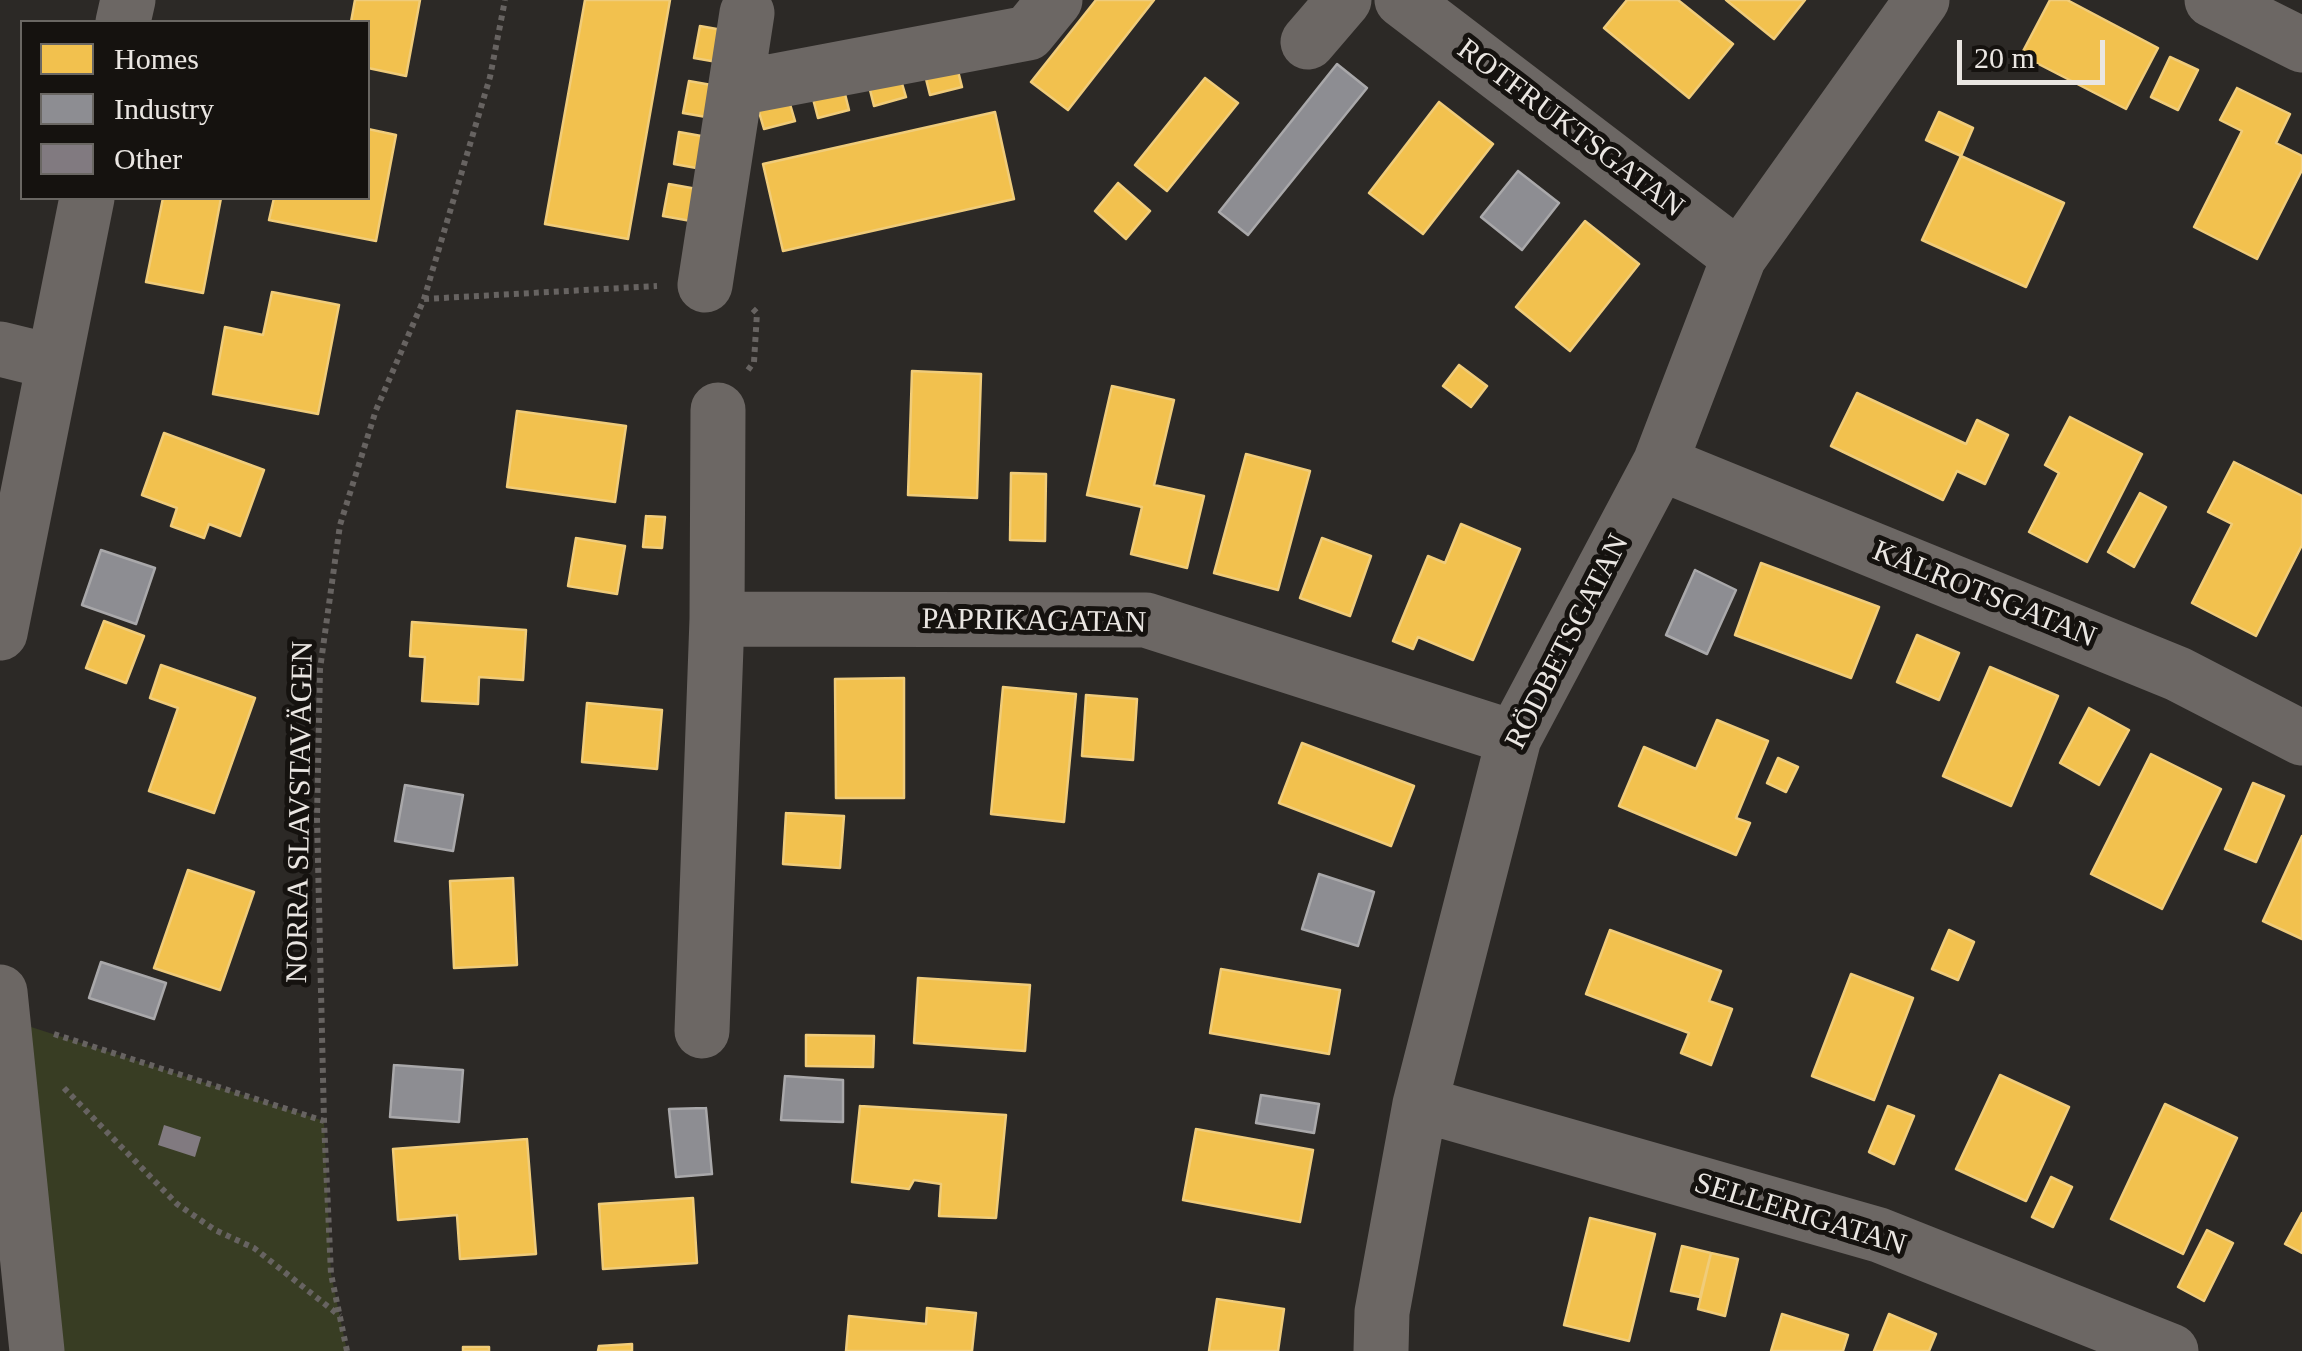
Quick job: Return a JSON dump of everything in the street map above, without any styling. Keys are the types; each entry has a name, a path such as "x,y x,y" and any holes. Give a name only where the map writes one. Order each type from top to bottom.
{"street":[{"path":"738,88 1028,33 1055,0"},
{"path":"1308,42 1344,0"},
{"name":"ROTFRUKTSGATAN","path":"1402,0 1738,257"},
{"name":"RÖDBETSGATAN","path":"1381,1351 1382,1312 1420,1104 1514,738 1660,463 1738,257 1922,0"},
{"path":"2212,0 2302,46"},
{"path":"705,285 748,13"},
{"path":"0,634 87,200"},
{"path":"0,349 52,362"},
{"path":"702,1031 717,619 718,410"},
{"name":"KÅLROTSGATAN","path":"1660,463 2178,674 2302,738"},
{"name":"PAPRIKAGATAN","path":"717,619 1146,620 1514,738"},
{"path":"2,1005 37,1351"},
{"name":"SELLERIGATAN","path":"1420,1104 1880,1235 2172,1351"}],"path":[{"name":"NORRA SLAVSTAVÄGEN","path":"348,1351 331,1274 324,1121 317,818 320,669 340,525 376,410 424,299 490,77 506,0"},
{"path":"424,299 705,285 733,288 757,313 754,362 718,410"},
{"path":"2,1005 324,1121"},
{"path":"62,1086 177,1204 214,1230 264,1255 340,1316"}],"green space":[{"path":"3,1018 324,1121 331,1274 347,1351 37,1351"}],"building: Homes":[{"path":"355,0 420,0 406,76 370,68 370,20 351,20"},
{"path":"585,0 670,0 628,239 545,224"},
{"path":"1096,0 1154,0 1068,110 1031,82"},
{"path":"1627,0 1678,0 1733,44 1689,98 1604,28"},
{"path":"1726,0 1805,0 1774,39"},
{"path":"2050,0 2067,0 2158,48 2126,109 2021,55"},
{"path":"700,26 728,31 723,63 694,58"},
{"path":"2170,57 2198,70 2178,110 2151,97"},
{"path":"955,59 962,87 930,95 923,67"},
{"path":"898,70 906,97 874,106 867,78"},
{"path":"1205,78 1238,103 1167,191 1135,165"},
{"path":"689,81 717,86 712,118 683,113"},
{"path":"842,82 849,110 818,118 811,91"},
{"path":"2237,88 2290,114 2276,143 2302,156 2302,170 2257,259 2194,227 2242,131 2220,120"},
{"path":"787,94 795,121 764,129 756,102"},
{"path":"1439,102 1493,144 1423,234 1369,193"},
{"path":"995,112 1014,199 783,251 763,164"},
{"path":"1939,112 1973,128 1961,156 1926,140"},
{"path":"370,129 396,135 376,241 269,220 274,200 370,200"},
{"path":"679,132 707,137 702,169 674,164"},
{"path":"1961,156 2064,203 2026,287 1922,240"},
{"path":"1118,183 1150,211 1126,239 1095,211"},
{"path":"669,184 697,189 691,221 663,216"},
{"path":"163,200 221,200 203,293 146,282"},
{"path":"1585,221 1639,264 1570,351 1516,307"},
{"path":"272,292 339,305 318,414 213,394 225,327 263,335"},
{"path":"1459,365 1487,386 1471,407 1443,386"},
{"path":"912,371 981,374 977,498 908,495"},
{"path":"1112,386 1174,400 1154,485 1204,496 1187,568 1131,554 1142,507 1087,495"},
{"path":"1857,393 1966,444 1977,420 2008,435 1985,484 1957,471 1943,500 1831,446"},
{"path":"517,411 626,426 615,502 507,487"},
{"path":"2070,417 2142,454 2087,562 2029,532 2059,473 2045,465"},
{"path":"164,433 264,470 240,536 209,524 204,538 171,526 177,508 142,495"},
{"path":"1246,454 1310,471 1278,590 1214,573"},
{"path":"2234,462 2302,496 2302,545 2256,636 2192,603 2232,524 2208,512"},
{"path":"1011,473 1046,474 1045,541 1010,540"},
{"path":"2140,493 2166,507 2134,567 2108,552"},
{"path":"646,516 665,517 662,548 643,547"},
{"path":"1461,524 1520,549 1473,660 1418,637 1413,649 1393,641 1428,556 1445,563"},
{"path":"576,538 625,546 617,594 568,586"},
{"path":"1322,538 1371,556 1350,616 1300,598"},
{"path":"1761,563 1879,607 1851,678 1735,635"},
{"path":"104,621 144,636 126,683 86,668"},
{"path":"412,622 526,630 523,680 479,677 478,704 422,701 425,657 410,656"},
{"path":"1917,635 1959,653 1939,700 1897,682"},
{"path":"161,665 255,698 214,813 149,791 178,708 150,698"},
{"path":"1990,667 2058,696 2011,806 1943,776"},
{"path":"904,678 904,798 836,798 835,679"},
{"path":"1003,687 1076,694 1064,822 991,814"},
{"path":"1086,695 1137,699 1133,760 1082,756"},
{"path":"587,703 662,710 657,769 582,762"},
{"path":"2089,708 2129,730 2099,785 2060,763"},
{"path":"1717,720 1768,741 1736,818 1750,823 1736,855 1619,806 1644,747 1696,769"},
{"path":"1302,743 1414,786 1391,846 1279,803"},
{"path":"2151,754 2221,789 2162,909 2091,874"},
{"path":"1778,758 1798,767 1786,792 1767,783"},
{"path":"2253,783 2284,796 2256,862 2225,849"},
{"path":"786,813 844,816 840,868 783,864"},
{"path":"2302,836 2302,939 2263,921"},
{"path":"188,870 254,892 220,990 154,968"},
{"path":"513,878 517,965 454,968 450,881"},
{"path":"1610,930 1721,971 1709,1001 1732,1009 1711,1065 1681,1053 1689,1033 1586,994"},
{"path":"1949,930 1974,942 1958,980 1932,969"},
{"path":"1221,969 1340,990 1329,1054 1210,1033"},
{"path":"1851,974 1913,998 1874,1100 1812,1076"},
{"path":"918,978 1030,985 1025,1051 914,1043"},
{"path":"806,1035 874,1036 873,1067 806,1066"},
{"path":"2000,1075 2069,1107 2026,1201 1956,1169"},
{"path":"2165,1104 2237,1138 2183,1254 2111,1219"},
{"path":"860,1106 1006,1115 996,1218 939,1216 941,1184 914,1180 909,1189 852,1182"},
{"path":"1888,1106 1914,1116 1894,1164 1869,1152"},
{"path":"1196,1129 1313,1150 1300,1222 1183,1200"},
{"path":"527,1139 536,1254 460,1259 457,1215 398,1220 393,1149"},
{"path":"2051,1177 2072,1187 2053,1227 2032,1217"},
{"path":"693,1198 697,1263 603,1269 599,1204"},
{"path":"2302,1213 2302,1253 2285,1244"},
{"path":"1590,1218 1655,1234 1629,1341 1564,1325"},
{"path":"2207,1230 2233,1243 2204,1301 2178,1287"},
{"path":"1682,1246 1711,1253 1700,1297 1671,1291"},
{"path":"1711,1253 1738,1259 1725,1316 1698,1309"},
{"path":"1217,1299 1284,1309 1278,1351 1209,1351"},
{"path":"927,1308 976,1313 972,1351 846,1351 849,1316 926,1324"},
{"path":"1782,1314 1848,1335 1843,1351 1771,1351"},
{"path":"1889,1314 1936,1334 1929,1351 1874,1351"},
{"path":"632,1344 632,1351 598,1351 599,1346"},
{"path":"463,1347 489,1347 489,1351 463,1351"}],"building: Industry":[{"path":"1337,64 1367,88 1248,235 1219,212"},
{"path":"1518,171 1559,203 1522,250 1481,217"},
{"path":"101,550 155,568 136,624 82,605"},
{"path":"1695,570 1736,590 1707,654 1666,635"},
{"path":"405,785 463,795 453,851 395,841"},
{"path":"1319,874 1374,892 1358,946 1302,929"},
{"path":"101,962 166,983 154,1019 89,998"},
{"path":"394,1065 463,1070 459,1122 390,1117"},
{"path":"785,1076 843,1080 843,1122 781,1120"},
{"path":"1261,1095 1319,1104 1314,1133 1256,1123"},
{"path":"706,1108 712,1174 676,1177 669,1109"}],"building: Other":[{"path":"164,1125 201,1137 195,1157 158,1145"}]}
